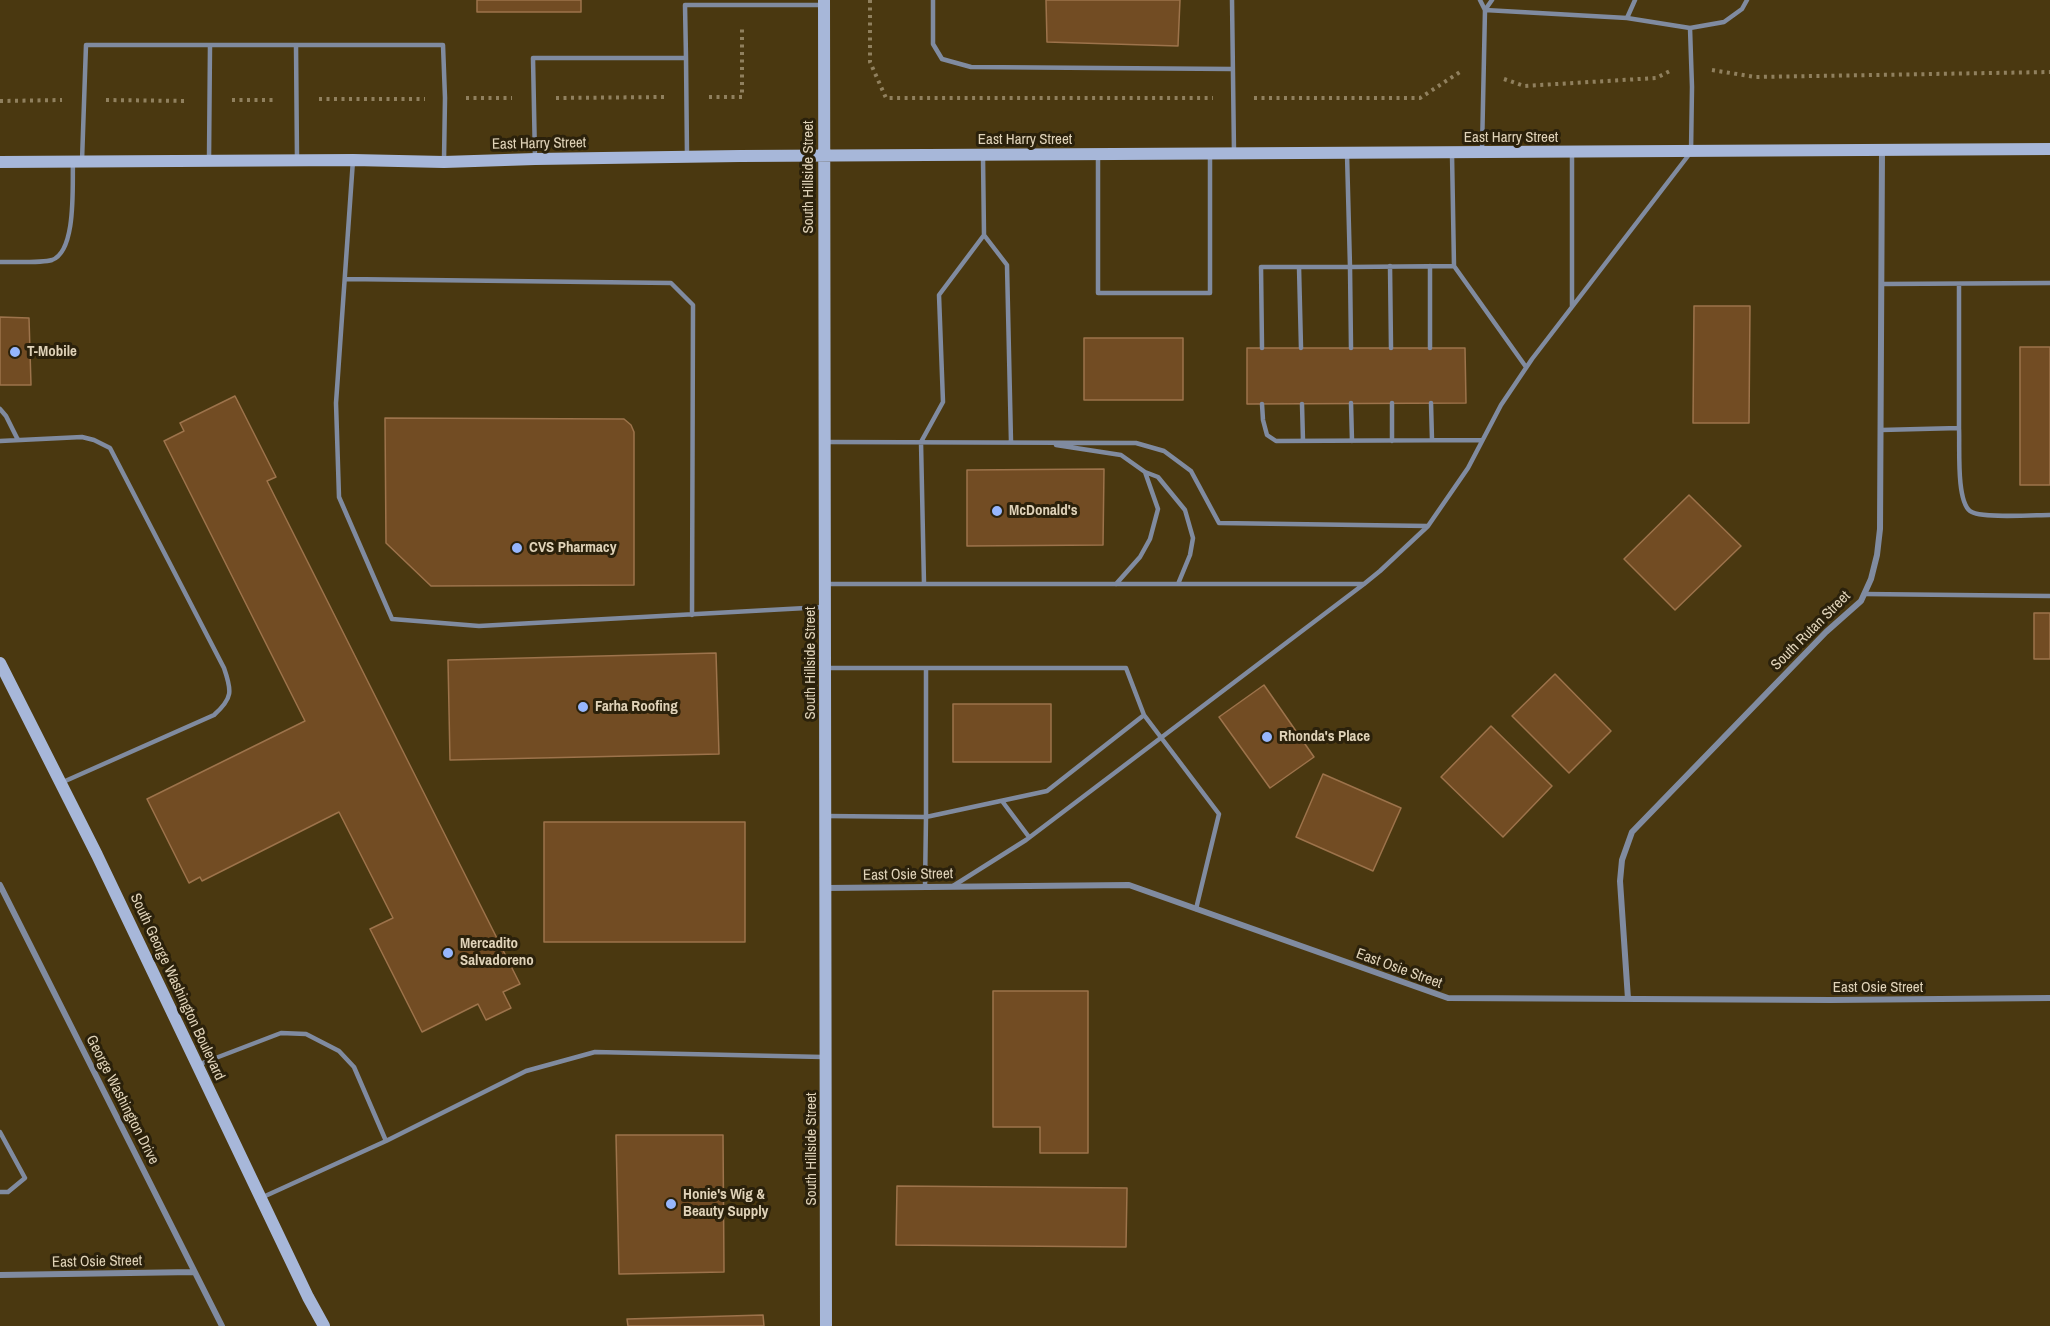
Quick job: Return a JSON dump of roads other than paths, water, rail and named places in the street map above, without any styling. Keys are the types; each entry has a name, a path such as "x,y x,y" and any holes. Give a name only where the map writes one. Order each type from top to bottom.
{"main road":[{"name":"South Hillside Street","path":"824,2 826,1326"},
{"name":"East Harry Street","path":"0,162 209,160 444,162 824,155 2050,149"},
{"name":"South George Washington Boulevard","path":"0,663 97,855 308,1297 324,1326"}],"street":[{"name":"South Rutan Street","path":"1628,999 1620,881 1622,860 1632,832 1826,632 1861,600 1871,579 1880,538 1882,150"},
{"name":"George Washington Drive","path":"0,885 222,1326"},
{"name":"East Osie Street","path":"826,888 1130,885 1448,998 1831,1000 2050,998"},
{"name":"East Osie Street","path":"0,1275 194,1272"}],"lane":[{"path":"933,0 933,44 942,59 971,68 1232,69"},
{"path":"1232,0 1234,154"},
{"path":"1480,0 1485,10 1482,153"},
{"path":"1485,10 1492,0"},
{"path":"1627,18 1635,0"},
{"path":"1485,10 1627,18 1690,28 1724,22 1743,9 1747,0"},
{"path":"687,157 685,2 742,5 824,2"},
{"path":"953,886 1029,837 1364,584 1428,526 1468,468 1501,405 1526,368 1691,152 1690,28"},
{"path":"0,262 51,260 60,255 67,241 72,220 85,100 86,45 443,45 444,162"},
{"path":"209,160 210,45"},
{"path":"296,45 297,161"},
{"path":"535,159 533,57 686,58"},
{"path":"1572,152 1572,306"},
{"path":"1452,153 1454,266 1526,368"},
{"path":"1098,154 1098,293 1210,293 1210,154"},
{"path":"1347,154 1351,348"},
{"path":"983,155 984,235 1007,265 1011,442"},
{"path":"353,160 336,403 339,497 392,619 478,626 825,607"},
{"path":"924,584 921,442 943,402 939,295 984,235"},
{"path":"1390,266 1391,348"},
{"path":"1430,266 1430,348"},
{"path":"1262,348 1261,267 1454,266"},
{"path":"1299,267 1301,348"},
{"path":"345,279 671,283 693,305 692,615"},
{"path":"1882,284 2050,283"},
{"path":"1959,284 1959,428 1963,500 1970,511 1981,515 2050,514"},
{"path":"1351,403 1352,441"},
{"path":"1392,403 1392,441"},
{"path":"1431,403 1432,440"},
{"path":"1262,404 1267,435 1276,441 1482,440"},
{"path":"1302,404 1303,441"},
{"path":"0,409 18,440"},
{"path":"1881,430 1959,428"},
{"path":"0,441 82,438 94,440 110,448 224,668 230,686 227,703 214,715 61,783"},
{"path":"825,442 1136,443 1164,450 1191,471 1219,523 1428,526"},
{"path":"1039,442 1121,455 1145,472 1158,477 1185,510 1192,538 1190,555 1178,584"},
{"path":"1116,584 1140,557 1150,539 1158,509 1145,472"},
{"path":"825,584 1364,584"},
{"path":"1864,594 2050,596"},
{"path":"825,668 1126,668 1144,715 1219,814 1196,909"},
{"path":"926,668 926,887"},
{"path":"826,816 926,817 1047,791 1144,715"},
{"path":"1002,801 1029,837"},
{"path":"197,1065 281,1033 306,1034 339,1051 354,1067 386,1141"},
{"path":"261,1198 386,1141 526,1071 595,1052 827,1057"},
{"path":"0,1132 25,1178 8,1192 0,1192"}],"place":[{"name":"T-Mobile","path":"15,352"},
{"name":"McDonald's","path":"997,511"},
{"name":"CVS Pharmacy","path":"517,548"},
{"name":"Farha Roofing","path":"583,707"},
{"name":"Rhonda's Place","path":"1267,737"},
{"name":"Mercadito Salvadoreno","path":"448,953"},
{"name":"Honie's Wig & Beauty Supply","path":"671,1204"}]}
